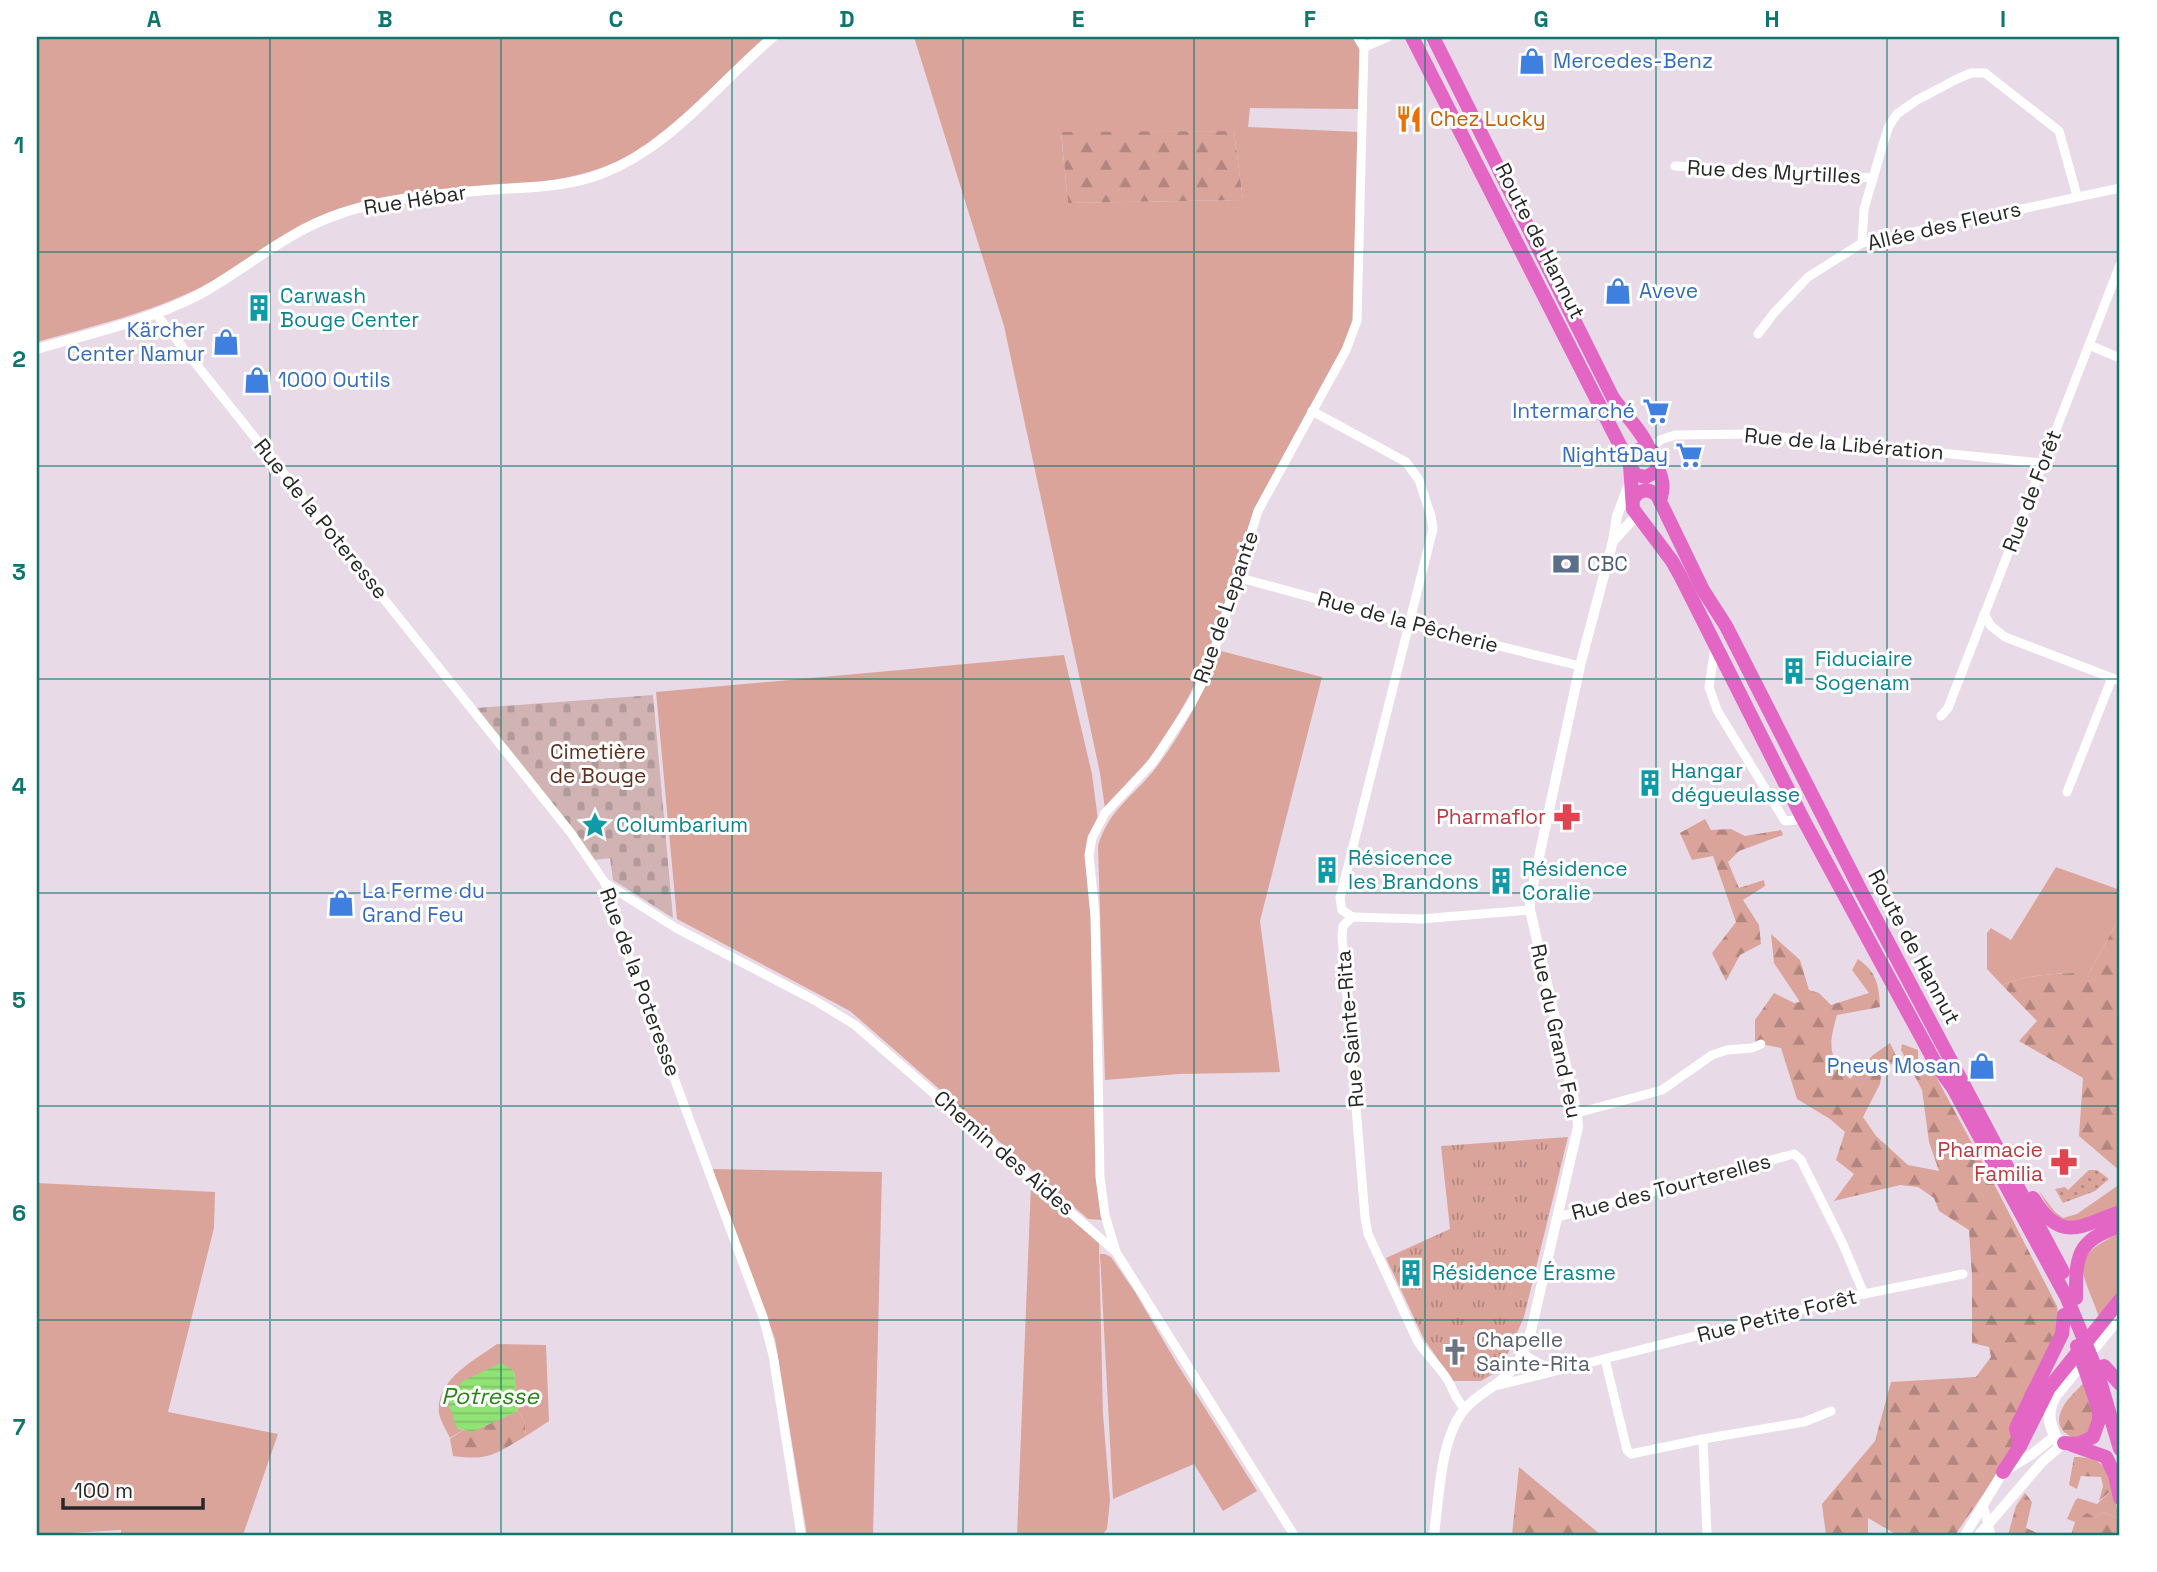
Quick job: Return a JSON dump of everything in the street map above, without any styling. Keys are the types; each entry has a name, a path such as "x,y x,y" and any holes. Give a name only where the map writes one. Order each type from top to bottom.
{"main road":[{"name":"Route de Hannut","path":"1412,37 1630,472 1632,508 1672,561 1803,819 2067,1298 2097,1374 2120,1416"},
{"name":"Route de Hannut","path":"1433,37 1613,398 1658,458 1663,491 1660,502 1703,590 1730,634 1856,882 2057,1259 2076,1298 2079,1327"},
{"path":"1650,450 1643,449 1633,454 1630,472 1646,477 1658,467"},
{"path":"1647,490 1657,495 1660,502 1657,513 1653,516 1643,518 1632,508 1636,494 1647,490"},
{"path":"1937,1066 2064,1315 2079,1327 2120,1449"},
{"path":"1994,1143 2003,1146 2046,1217 2054,1238 2057,1259"},
{"path":"2046,1217 2053,1223 2070,1229 2082,1228 2120,1212"},
{"path":"2076,1298 2076,1264 2081,1252 2096,1237 2120,1226"},
{"path":"2000,1478 2057,1377 2120,1300"},
{"path":"2020,1446 2016,1428 2062,1334 2064,1315"},
{"path":"2055,1396 2120,1317"},
{"path":"2049,1412 2120,1327"},
{"path":"2097,1374 2120,1384"},
{"path":"2059,1440 2084,1441 2093,1437 2097,1430 2099,1410 2097,1374"},
{"path":"2057,1377 2049,1422 2059,1440 2106,1457 2115,1475 2120,1498"}],"street":[{"name":"Rue Hébar","path":"37,349 156,314 202,293 305,227 340,214 376,203 552,185 598,176 617,167 674,130 774,37"},
{"path":"1358,37 1364,47 1387,37"},
{"name":"Rue de Lepante","path":"1116,1252 1105,1215 1100,1177 1095,916 1089,855 1092,838 1099,822 1153,762 1203,681 1258,511 1346,350 1357,321 1360,289 1364,47"},
{"path":"1862,243 1864,209 1889,126 1897,114 1916,100 1971,73 1985,74 2059,131 2077,196"},
{"name":"Rue des Myrtilles","path":"1675,166 1873,178"},
{"name":"Allée des Fleurs","path":"1758,334 1808,277 1862,243 2120,188"},
{"name":"Rue de Forêt","path":"1941,716 1948,708 2120,265"},
{"name":"Rue de la Poteresse","path":"156,314 571,833 606,883 629,957 763,1317 773,1355 801,1535"},
{"path":"2089,345 2120,358"},
{"path":"1312,411 1406,462 1419,480 1432,516 1433,529 1340,898 1342,910 1352,917 1421,919 1530,910"},
{"name":"Rue de la Libération","path":"1650,450 1660,440 1675,435 1751,434 2042,463"},
{"name":"Rue du Grand Feu","path":"1613,541 1632,508"},
{"name":"Rue du Grand Feu","path":"1434,1535 1451,1434 1465,1409 1510,1373 1531,1331 1578,1127 1530,910 1532,880 1580,666 1613,541 1632,508"},
{"name":"Rue de la Pêcherie","path":"1237,577 1409,624 1580,666"},
{"path":"1984,614 1991,626 2005,637 2116,680 2067,792"},
{"path":"1715,645 1709,687 1717,709 1784,821 1803,819"},
{"name":"Chemin des Aides","path":"606,883 676,928 814,1000 855,1025 1116,1252 1294,1535"},
{"name":"Rue Sainte-Rita","path":"1352,917 1343,926 1342,937 1368,1234 1418,1342 1450,1383 1453,1395 1465,1409"},
{"path":"1577,1113 1662,1090 1712,1055 1761,1044"},
{"name":"Rue des Tourterelles","path":"1558,1217 1794,1154 1801,1160 1864,1294"},
{"name":"Rue Petite Forêt","path":"1493,1387 1864,1294 1963,1274"},
{"name":"Rue Petite Forêt","path":"1522,1353 1544,1366 1553,1367 1582,1358 1592,1361"},
{"path":"1605,1359 1627,1450 1631,1454 1804,1422 1831,1411"},
{"path":"1703,1439 1707,1535"},
{"path":"1965,1535 2000,1478 2031,1455 2059,1440"},
{"path":"1979,1535 1990,1530 2018,1489 2059,1440"},
{"path":"2000,1478 2018,1489"},
{"path":"1983,1506 1990,1530"}],"green space":[{"path":"37,37 768,37 672,124 627,157 593,171 558,179 412,193 341,208 304,224 183,296 121,318 37,342"},
{"path":"914,37 1353,37 1361,47 1362,109 1250,108 1248,127 1359,132 1355,310 1350,334 1254,510 1214,637 1191,692 1168,733 1139,772 1105,809 1100,773 1004,326","holes":["1234,131 1243,200 1068,203 1061,133"]},
{"path":"1234,131 1243,200 1068,203 1061,132"},
{"path":"1221,651 1322,677 1260,921 1280,1072 1179,1074 1105,1080 1098,846 1108,822 1155,769 1174,742 1200,697"},
{"path":"1064,655 1092,774 1098,820 1088,846 1102,1220 1088,1219 850,1011 677,919 656,692"},
{"name":"Cimetière de Bouge","path":"653,695 673,918 613,880 610,858 595,860 476,708"},
{"path":"1705,819 1711,830 1731,829 1745,836 1781,830 1783,835 1739,851 1728,862 1739,888 1764,880 1765,886 1743,900 1759,925 1761,944 1740,955 1726,981 1712,953 1736,922 1713,856 1692,860 1680,833"},
{"path":"2056,867 2120,890 2120,917 2089,973 2034,976 2002,985 1987,969 1987,933 1991,928 2011,940"},
{"path":"2120,917 2120,1171 2079,1136 2083,1078 2019,1041 2037,1021 2002,985 2034,976 2089,973"},
{"path":"1771,934 1800,960 1809,990 1819,993 1831,1005 1869,993 1852,970 1858,959 1873,974 1878,986 1880,1007 1837,1015 1831,1043 1837,1064 1850,1079 1873,1055 1890,1043 1898,1060 1882,1070 1880,1084 1863,1117 1876,1136 1908,1165 1939,1171 1929,1142 1922,1090 1901,1050 1902,1044 1918,1050 1918,1059 1928,1062 2057,1306 2058,1334 2013,1451 1955,1535 1897,1535 1868,1518 1868,1535 1826,1535 1822,1504 1875,1441 1891,1382 1976,1377 1991,1357 1989,1347 1972,1343 1969,1230 1939,1211 1934,1198 1918,1187 1900,1185 1834,1201 1854,1174 1836,1160 1845,1132 1830,1119 1797,1099 1781,1048 1755,1043 1755,1020 1774,993 1794,1003 1800,1002 1774,963"},
{"path":"1568,1137 1524,1317 1505,1360 1493,1374 1481,1381 1453,1381 1424,1339 1386,1258 1450,1229 1441,1146"},
{"path":"712,1169 882,1172 873,1535 807,1535 775,1339"},
{"path":"2089,1170 2097,1170 2109,1179 2095,1191 2063,1203 2055,1189 2065,1187 2068,1190"},
{"path":"37,1183 215,1192 214,1228 168,1412 278,1434 243,1535 121,1535 121,1530 37,1535"},
{"path":"1031,1184 1099,1243 1103,1414 1110,1500 1107,1529 1102,1535 1017,1535"},
{"path":"2120,1184 2120,1206 2074,1221 2065,1220 2057,1215 2039,1191 2063,1218 2077,1214"},
{"path":"2120,1233 2120,1294 2099,1317 2084,1276 2085,1258 2103,1242"},
{"path":"1100,1254 1111,1257 1135,1292 1257,1491 1223,1511 1194,1464 1113,1499"},
{"path":"497,1344 546,1345 549,1421 526,1436 525,1423 518,1411 514,1371 457,1428 463,1430 450,1438 439,1413 439,1401 443,1391 458,1372"},
{"path":"2084,1382 2094,1419 2083,1439 2067,1434 2059,1421 2064,1405"},
{"path":"518,1411 525,1423 526,1436 492,1455 476,1458 453,1456 450,1439 463,1430 473,1431"},
{"path":"2074,1457 2096,1461 2104,1468 2113,1489 2099,1501 2103,1486 2101,1477 2081,1476 2077,1489 2069,1485"},
{"path":"1519,1467 1601,1535 1512,1535"},
{"path":"2113,1489 2119,1519 2103,1512 2096,1518 2087,1514 2075,1522 2067,1519 2078,1498 2097,1504"},
{"path":"2025,1493 2032,1502 2026,1528 2042,1535 2008,1535 2016,1506"},
{"path":"2103,1512 2119,1519 2120,1535 2071,1535 2075,1522 2087,1513 2096,1518"}],"water":[{"name":"Potresse","path":"501,1363 514,1371 518,1411 472,1432 457,1428 447,1400 463,1381"}],"place":[{"name":"Mercedes-Benz","path":"1532,61"},
{"name":"Chez Lucky","path":"1409,119"},
{"name":"Aveve","path":"1618,291"},
{"name":"Carwash Bouge Center","path":"259,308"},
{"name":"Kärcher Center Namur","path":"226,342"},
{"name":"1000 Outils","path":"257,380"},
{"name":"Intermarché","path":"1656,411"},
{"name":"Night&Day","path":"1689,455"},
{"name":"CBC","path":"1566,564"},
{"name":"Fiduciaire Sogenam","path":"1794,671"},
{"name":"Hangar dégueulasse","path":"1650,783"},
{"name":"Pharmaflor","path":"1567,817"},
{"name":"Columbarium","path":"595,825"},
{"name":"Résicence les Brandons","path":"1327,870"},
{"name":"Résidence Coralie","path":"1501,881"},
{"name":"La Ferme du Grand Feu","path":"341,903"},
{"name":"Pneus Mosan","path":"1982,1066"},
{"name":"Pharmacie Familia","path":"2064,1162"},
{"name":"Résidence Érasme","path":"1411,1273"},
{"name":"Chapelle Sainte-Rita","path":"1455,1352"}]}
